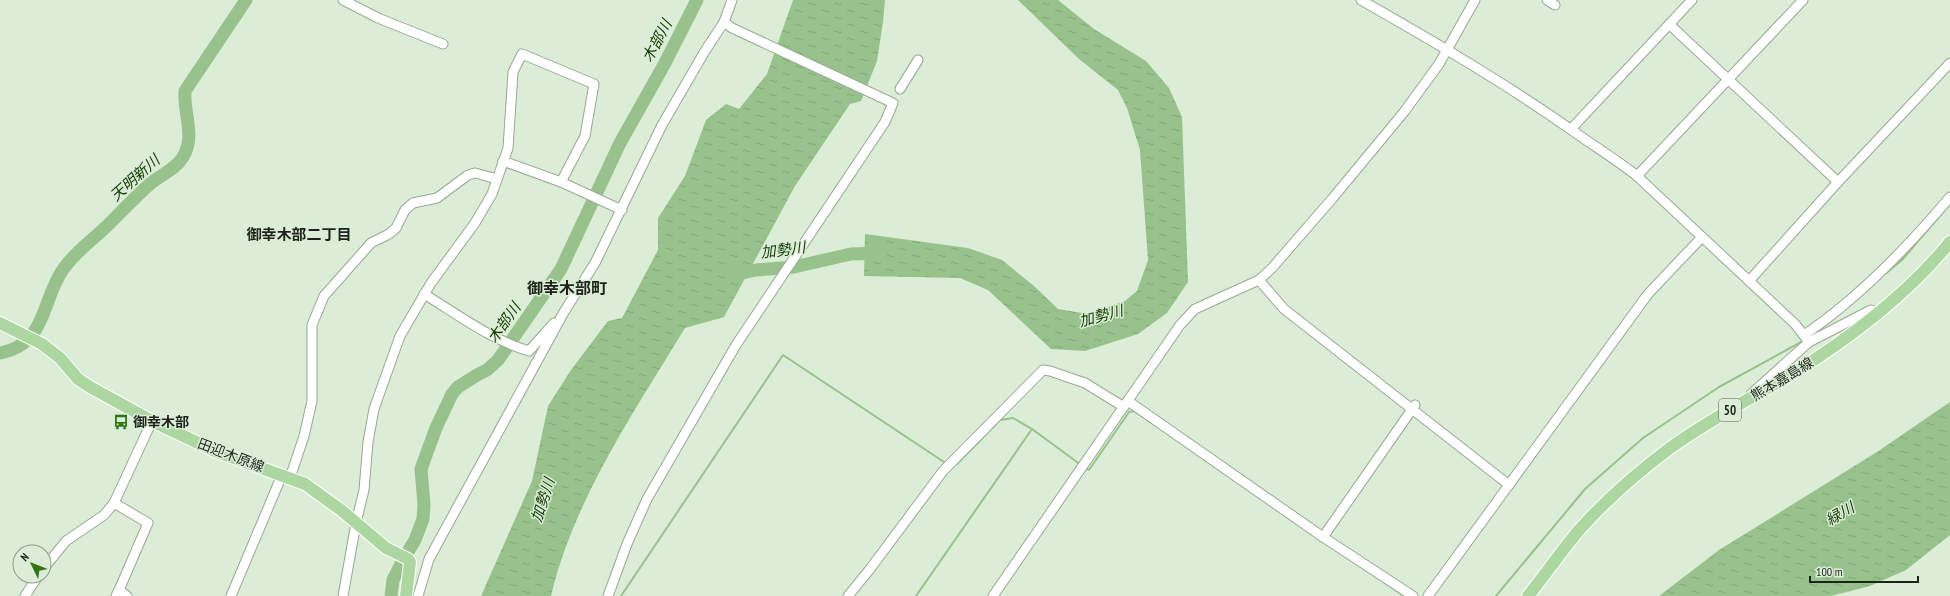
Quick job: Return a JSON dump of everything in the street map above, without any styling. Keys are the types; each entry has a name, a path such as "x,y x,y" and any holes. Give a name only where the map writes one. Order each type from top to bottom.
{"main road":[{"name":"熊本嘉島線","path":"1528,596 1579,530 1622,487 1644,468 1694,431 1813,360 1878,313 1924,271 1950,242"},
{"name":"田迎木原線","path":"0,323 36,341 60,358 78,379 90,387 152,421 215,451 286,476 321,494 386,548 408,559 410,562 406,596"}],"street":[{"path":"343,0 378,18 443,44"},
{"path":"418,596 429,558 564,312 595,262 622,210 662,125 705,51 728,25 732,0"},
{"path":"1361,0 1446,49 1619,161 1702,236 1795,324 1806,338"},
{"path":"994,596 1180,325 1195,309 1259,280 1272,268 1332,199 1404,112 1439,64 1446,49 1475,0"},
{"path":"1571,129 1692,0"},
{"path":"1637,176 1804,0"},
{"path":"1669,24 1838,182"},
{"path":"608,596 627,544 647,499 732,352 848,174 885,122 894,103 728,25"},
{"path":"344,596 356,523 364,490 368,442 374,409 400,336 424,294 475,223 492,194 508,148 513,72 522,54 594,84 585,136 561,182"},
{"path":"900,89 918,60"},
{"path":"1749,281 1838,182 1950,63"},
{"path":"504,161 561,182 622,210"},
{"path":"231,596 304,436 312,401 312,325 324,296 371,243 389,234 396,228 405,210 413,203 437,198 468,175 475,173 498,179"},
{"path":"1745,401 1806,338 1893,260 1950,197"},
{"path":"1428,596 1648,294 1702,236"},
{"path":"1259,280 1284,309 1412,409"},
{"path":"424,294 494,336 529,351 564,312"},
{"path":"1806,338 1871,310 1878,313"},
{"path":"848,596 943,471 1043,370 1086,383 1126,404 1413,596"},
{"path":"1323,537 1415,405 1509,484"},
{"path":"52,558 66,541 104,514 114,503 152,421"},
{"path":"114,503 148,523 117,593 127,596"},
{"path":"25,596 33,584"}],"water":[{"path":"793,0 885,0 877,61 861,101 850,104 795,186 724,317 685,328 626,424 590,491 574,525 561,560 551,596 481,596 532,481 548,406 571,370 608,321 622,318 658,250 658,218 685,176 706,120 726,104 739,109 767,74"},
{"path":"1018,0 1058,0 1094,29 1146,61 1169,88 1182,117 1188,282 1167,313 1138,334 1085,351 1051,349 988,290 960,278 864,276 865,234 968,248 1002,260 1034,286 1058,309 1088,314 1125,301 1137,291 1148,260 1140,150 1127,108 1118,90 1079,59"},
{"name":"緑川","path":"1950,402 1950,535 1906,570 1870,586 1831,596 1659,596 1719,550 1877,452"}],"waterway":[{"name":"天明新川","path":"0,353 16,348 27,340 35,330 57,280 64,268 74,256 145,188 172,168 183,157 189,141 185,91 246,0"},
{"name":"木部川","path":"391,596 393,580 415,540 423,519 424,504 421,469 436,428 452,394 458,387 487,370 498,360 561,269 620,143 665,63 697,0"},
{"path":"1884,275 1902,260 1950,204"},
{"name":"加勢川","path":"733,275 756,270 794,267 851,254 881,253"},
{"path":"1812,335 1832,320"},
{"path":"1496,596 1585,489 1643,438 1719,387 1803,341"},
{"path":"621,596 783,355 947,464"},
{"path":"1084,467 1089,470 1129,412 1134,411 1180,442"},
{"path":"957,464 1000,420 1013,418 1032,429 1081,465"},
{"path":"916,596 1032,429"},
{"path":"1378,578 1404,596"}],"place":[{"name":"御幸木部","path":"121,422"}],"district":[{"name":"御幸木部二丁目","path":"299,235"},
{"name":"御幸木部町","path":"567,288"}]}
